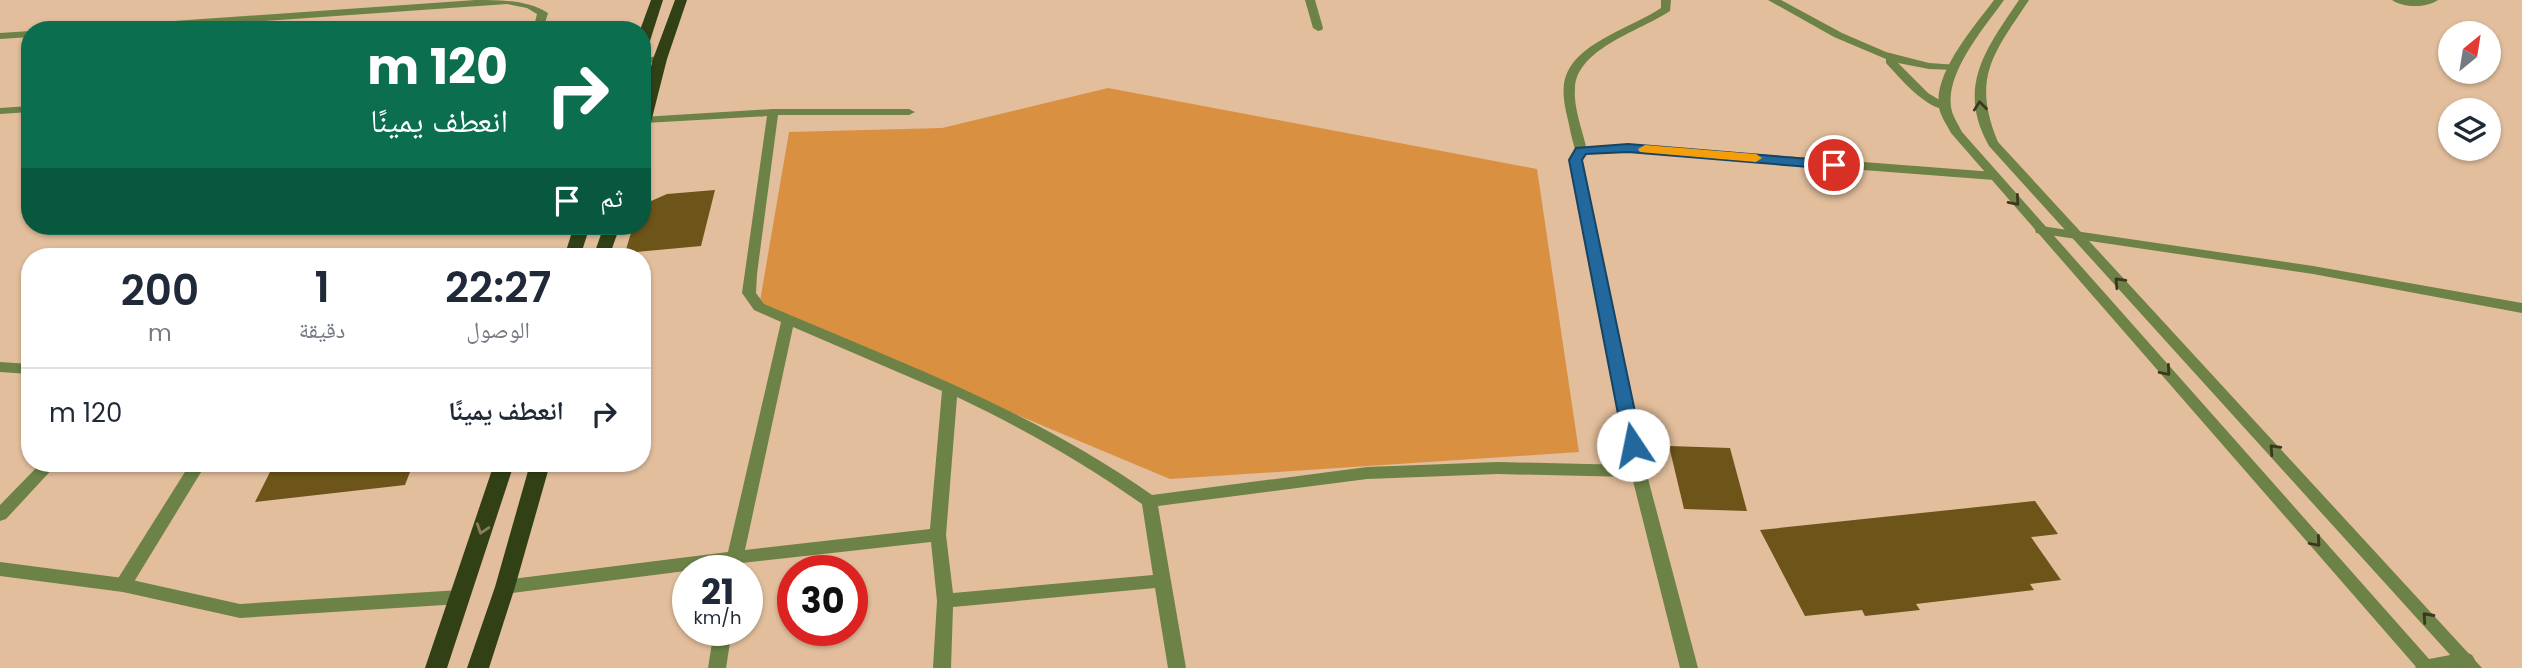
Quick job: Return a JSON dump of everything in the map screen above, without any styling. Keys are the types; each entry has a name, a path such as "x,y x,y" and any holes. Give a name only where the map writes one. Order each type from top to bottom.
{"main road":[{"path":"650,21 657,0"},
{"path":"651,97 660,60 681,0"},
{"path":"436,668 501,472"},
{"path":"478,668 505,587 538,472"}],"street":[{"path":"1310,0 1318,28"},
{"path":"1666,0 1666,9 1655,18 1604,41 1574,68 1568,85 1581,150 1576,160 1638,471 1689,668"},
{"path":"1773,0 1889,60 1954,67"},
{"path":"1998,0 1954,67 1947,85 1945,107 1964,144 2426,668 2469,664"},
{"path":"2024,0 1983,67 1979,86 1979,111 1993,143 2469,664"},
{"path":"2397,0 2411,3 2433,0"},
{"path":"218,21 507,1 530,5 543,13 541,21"},
{"path":"0,36 21,35"},
{"path":"651,60 660,60"},
{"path":"1889,60 1924,95 1945,107"},
{"path":"0,111 21,110"},
{"path":"651,124 774,112 909,112"},
{"path":"774,112 749,293 759,307 950,388 1104,467 1149,501 1177,668"},
{"path":"1581,150 1628,148 1994,176"},
{"path":"2041,230 2073,232 2313,270 2522,308"},
{"path":"735,555 788,320"},
{"path":"0,368 21,369"},
{"path":"942,668 946,601 938,535 950,388"},
{"path":"1149,501 1367,472 1498,468 1638,471"},
{"path":"0,515 41,472"},
{"path":"123,585 193,472"},
{"path":"763,560 938,535"},
{"path":"0,569 123,585 240,611 460,597"},
{"path":"505,587 672,570"},
{"path":"946,601 1162,581"},
{"path":"717,668 720,646"}],"shaded area":[{"path":"1108,88 1537,169 1579,452 1170,479 759,307 789,132 942,128"}],"building":[{"path":"715,190 701,246 651,251 651,248 626,248 630,235 651,235 651,201 667,194"},
{"path":"1669,446 1730,448 1747,511 1684,509"},
{"path":"270,472 410,472 405,485 255,502"},
{"path":"2035,501 2058,534 2031,537 2061,580 2030,584 2034,590 1916,604 1920,610 1865,616 1862,610 1805,616 1760,530"}],"slow traffic":[{"path":"1645,149 1756,158"}],"route":[{"path":"1633,445 1576,160 1581,150 1628,148 1834,165"}]}
